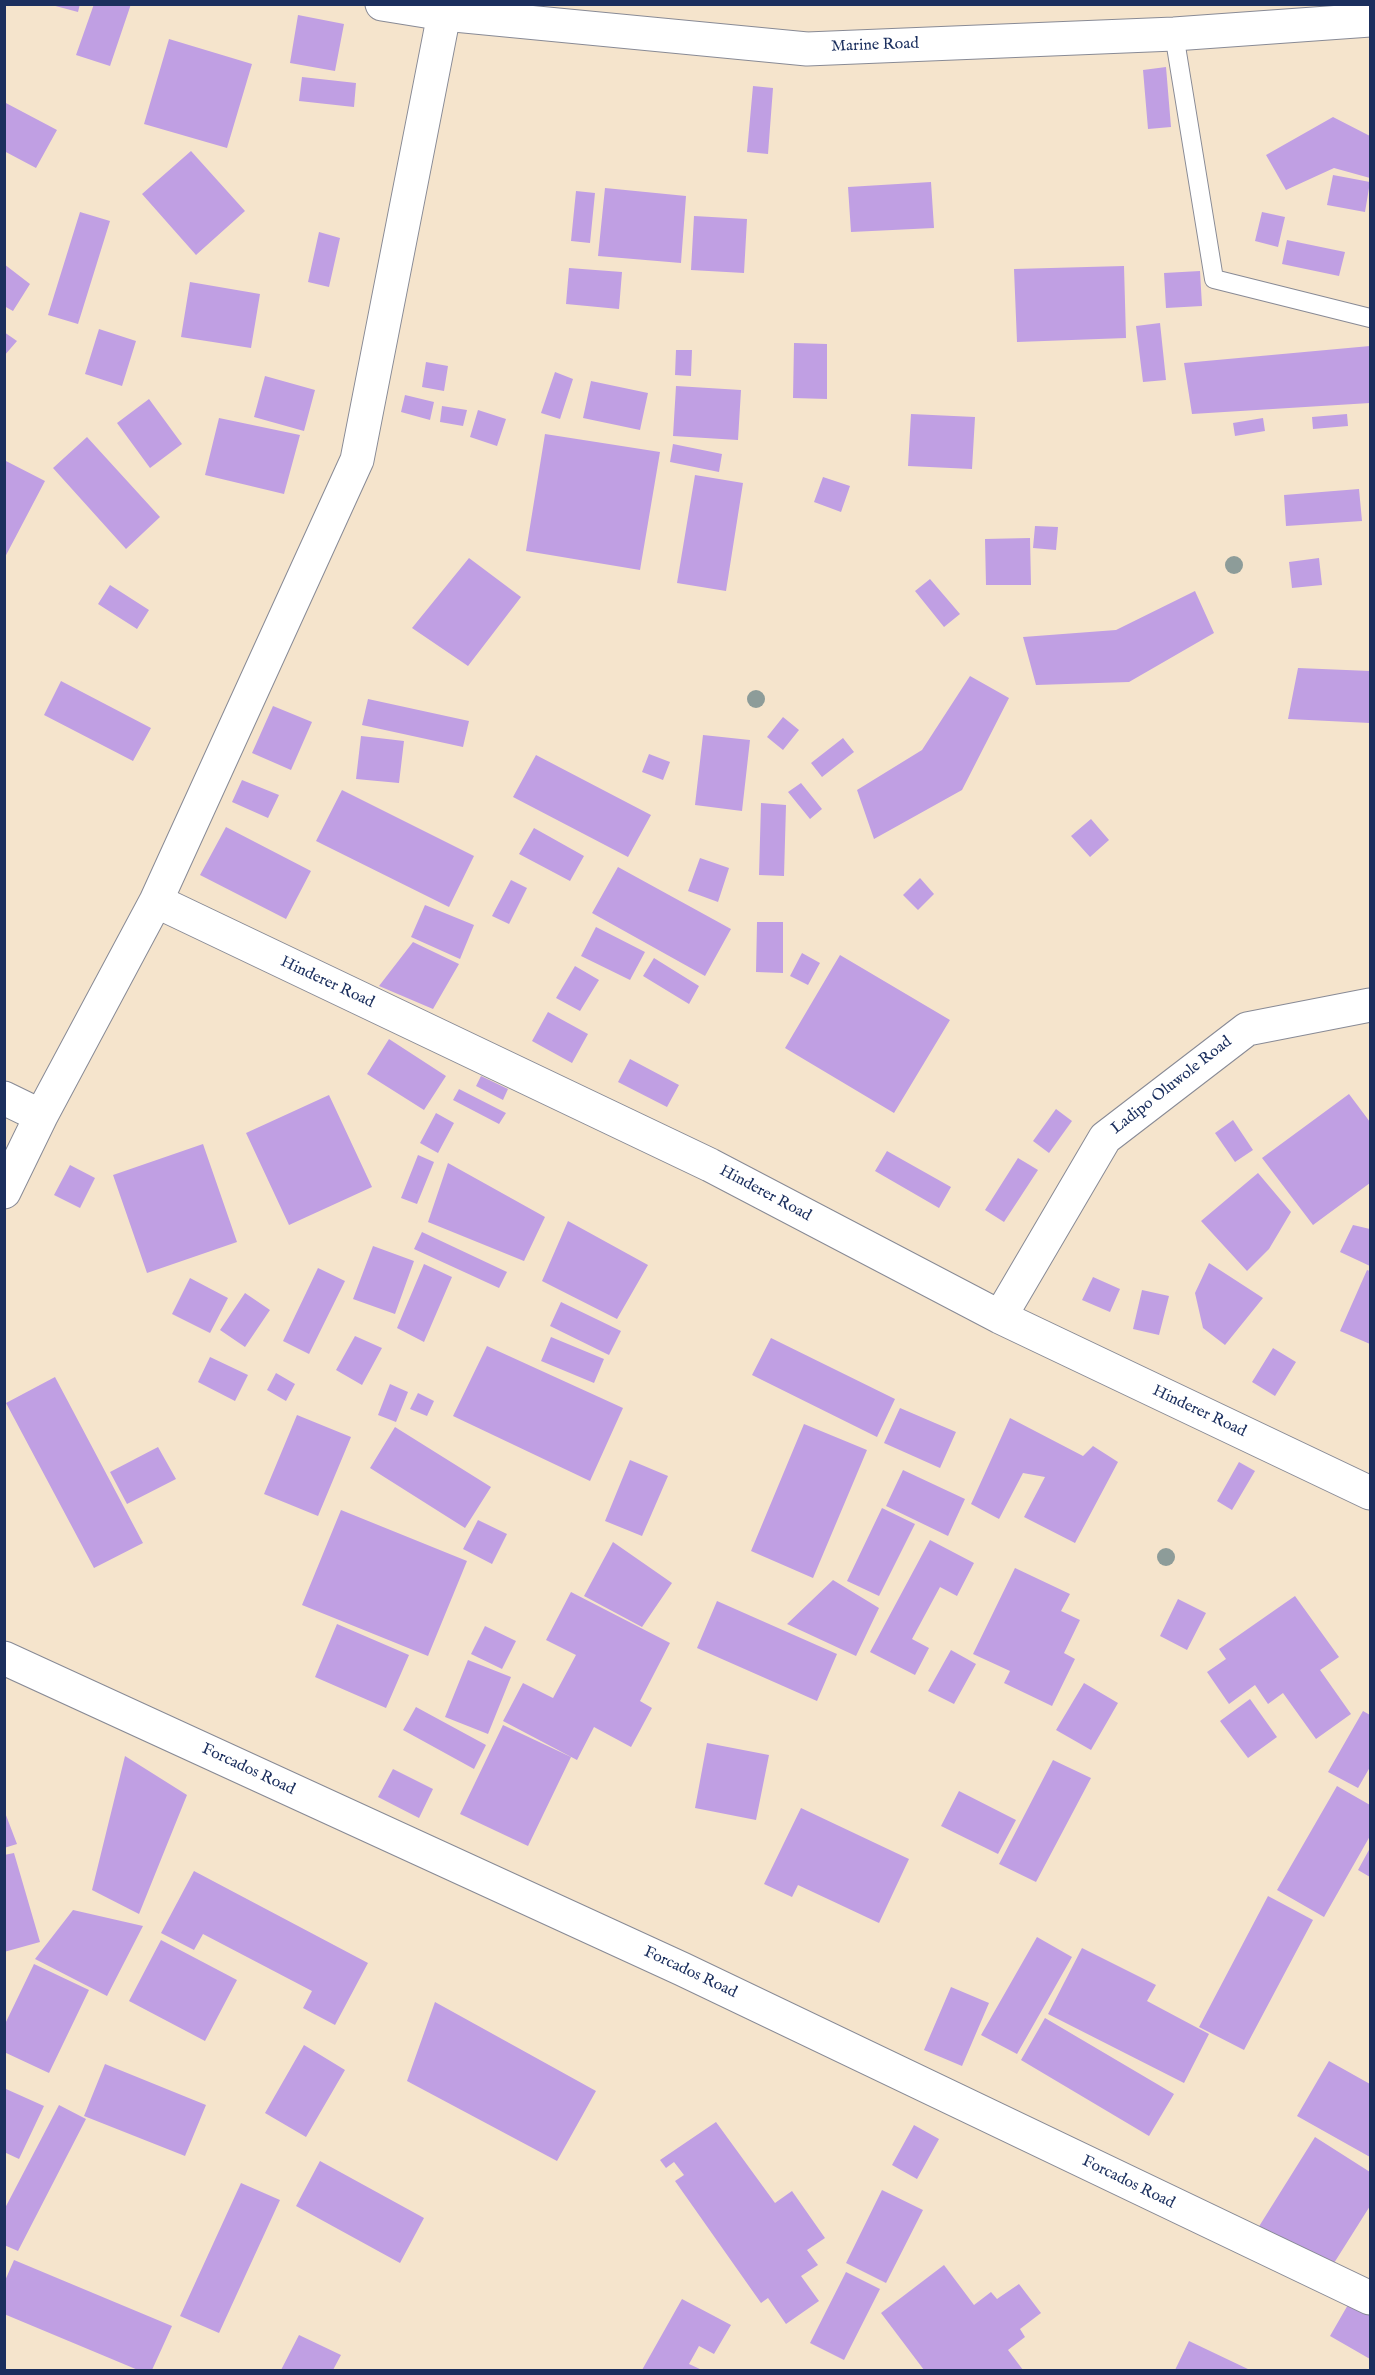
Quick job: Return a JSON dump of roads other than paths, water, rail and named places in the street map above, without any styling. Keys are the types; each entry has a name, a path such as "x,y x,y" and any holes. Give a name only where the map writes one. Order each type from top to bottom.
{"street":[{"name":"Marine Road","path":"382,4 444,15 807,49 1174,34 1371,21"},
{"path":"4,1192 41,1116 156,902 357,460 444,15"},
{"name":"Hinderer Road","path":"156,902 710,1165 1000,1317 1371,1493"},
{"name":"Ladipo Oluwole Road","path":"1000,1317 1105,1138 1247,1029 1371,1005"},
{"path":"4,1098 41,1116"},
{"name":"Forcados Road","path":"4,1658 682,1970 1371,2298"}],"lane":[{"path":"1174,34 1214,279 1371,318"}]}
